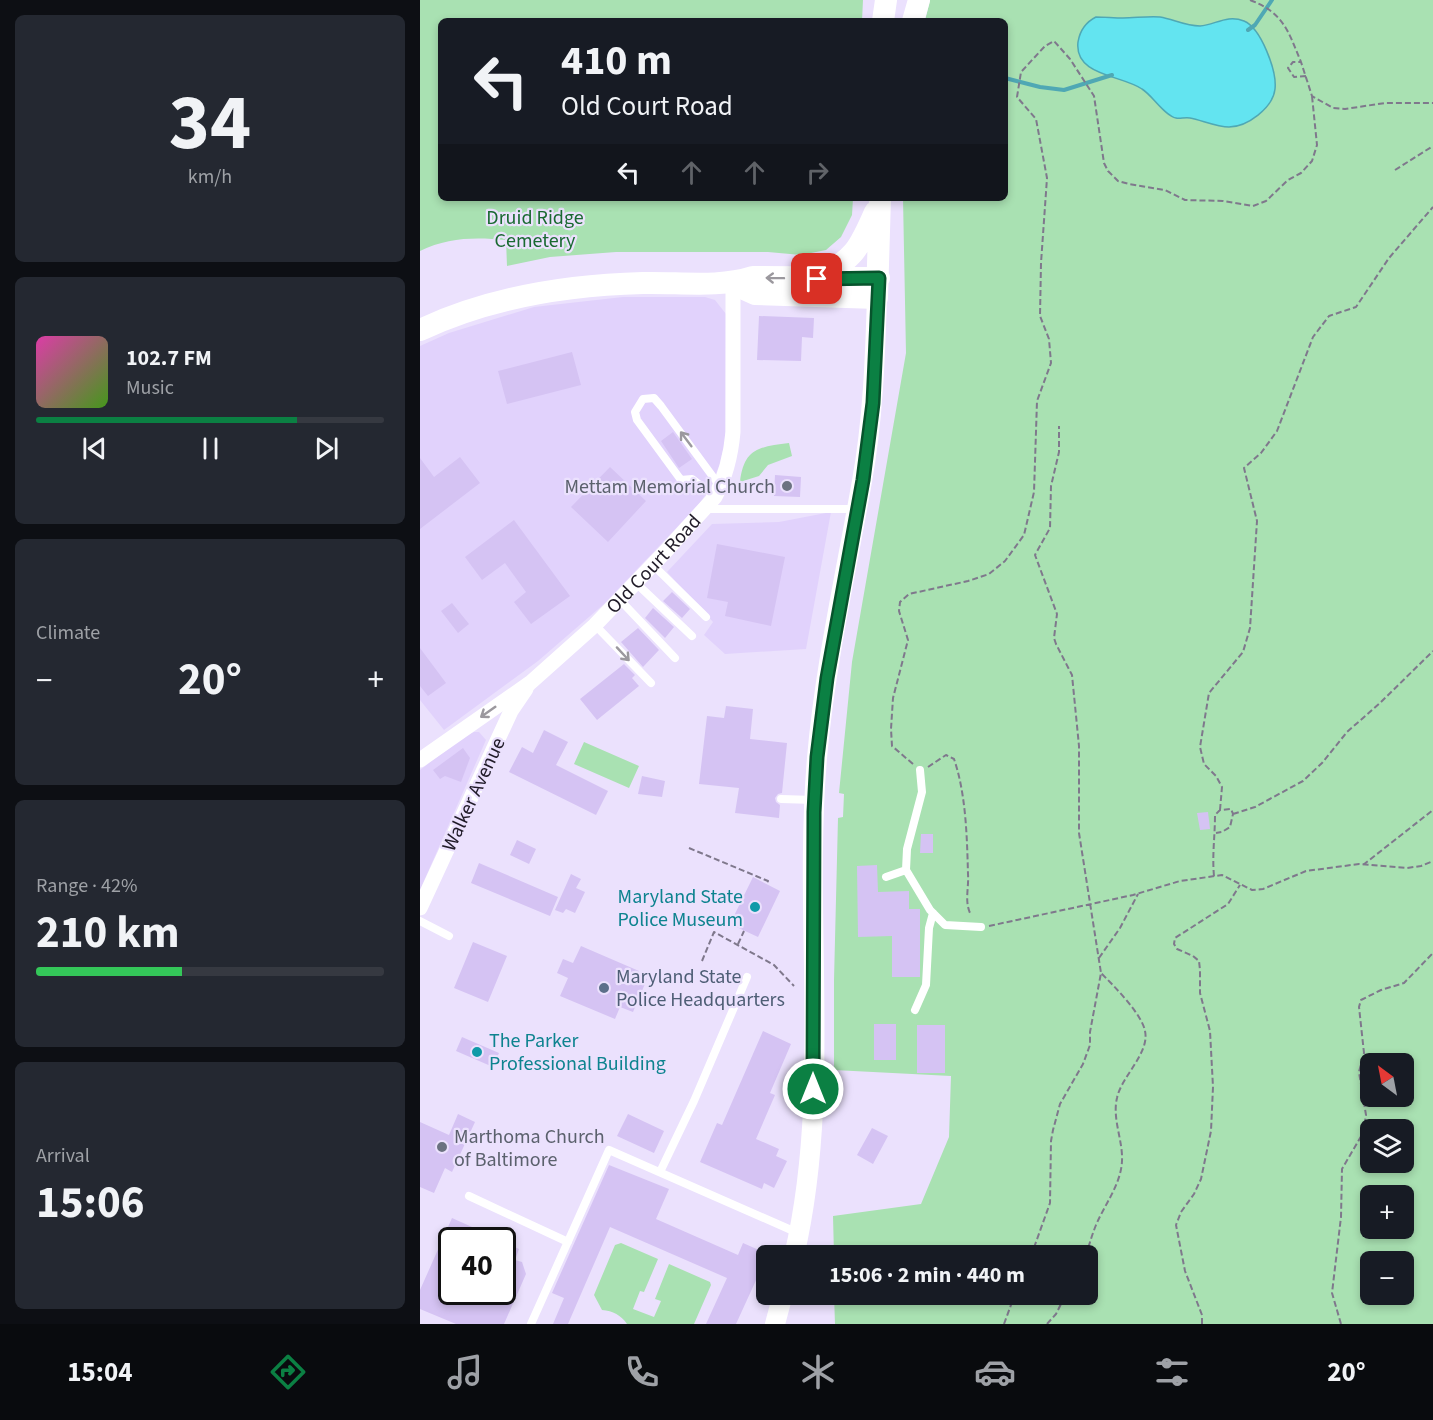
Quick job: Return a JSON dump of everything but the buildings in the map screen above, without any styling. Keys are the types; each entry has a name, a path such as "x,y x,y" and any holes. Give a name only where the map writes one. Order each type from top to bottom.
{"main road":[{"path":"905,18 908,0"},
{"path":"914,18 919,0"},
{"path":"817,279 838,267 855,252 863,240 879,201"},
{"path":"878,288 880,201"},
{"path":"420,330 440,320 482,306 549,291 612,284 673,282 733,284 753,277 817,279 878,288"},
{"path":"733,284 755,294 878,288"}],"street":[{"name":"Old Court Road","path":"420,760 530,682 596,625 654,565 717,492 731,453 733,432 733,284"},
{"path":"796,1245 807,1188 812,1133 814,800 817,757 827,678 863,480 873,403 878,288"},
{"name":"Walker Avenue","path":"420,908 512,711 530,682"},
{"path":"775,1324 780,1305"}],"lane":[{"path":"654,398 661,406 717,492 692,479 681,480 637,420 634,412 643,399 654,398"},
{"path":"703,509 857,509"},
{"path":"654,565 706,617"},
{"path":"636,584 692,636"},
{"path":"621,600 675,658"},
{"path":"596,625 651,683"},
{"path":"920,770 922,792 907,849 906,870 933,913 945,925 981,927"},
{"path":"781,799 814,800"},
{"path":"886,877 906,870"},
{"path":"915,1010 926,984 926,957 933,913"},
{"path":"420,921 450,936"},
{"path":"660,1172 694,1101 747,977"},
{"path":"531,1324 609,1150 799,1233"},
{"path":"469,1196 568,1242"}],"path":[{"path":"1250,0 1275,13 1289,34 1312,96 1317,145 1312,161 1301,174 1288,180 1266,201 1252,206 1223,201 1185,200 1165,190 1118,181 1104,163 1091,89 1054,41 1045,46 1021,73 1017,97 1036,119 1047,178 1040,316 1049,339 1051,363 1037,401 1034,492 1024,535 1005,561 988,574 968,581 909,594 900,602 899,611 908,640 893,698 892,746 920,770 933,765 946,755 954,759 963,805 968,876 967,907 981,927 995,926 1139,894 1180,881 1214,876 1222,875 1252,890 1263,889 1306,871 1363,865 1407,868 1433,861"},
{"path":"1301,62 1293,62 1288,68 1294,77 1306,76"},
{"path":"1312,96 1333,108 1345,109 1385,103 1433,103"},
{"path":"1395,170 1433,146"},
{"path":"1220,810 1222,787 1216,776 1204,764 1200,747 1209,693 1244,652 1250,628 1257,521 1244,468 1261,453 1277,431 1313,337 1329,316 1356,307 1389,258 1433,207"},
{"path":"1035,1245 1050,1203 1053,1130 1060,1104 1083,1064 1090,1045 1101,973 1079,833 1079,746 1072,675 1054,638 1057,614 1035,555 1050,528 1051,486 1059,452 1059,426"},
{"path":"1233,814 1255,807 1303,782 1347,732 1433,651"},
{"path":"1214,876 1212,844 1216,833 1215,815 1220,810 1231,809 1233,814 1230,827 1216,833"},
{"path":"1363,865 1433,810"},
{"path":"689,848 768,881 766,884"},
{"path":"1202,1324 1202,1315 1185,1271 1176,1225 1181,1212 1201,1179 1211,1131 1212,1087 1209,1031 1200,993 1199,961 1177,949 1174,944 1175,938 1228,904 1240,885"},
{"path":"1099,958 1120,928 1139,894"},
{"path":"738,944 744,931"},
{"path":"702,961 714,932 774,965 794,986"},
{"path":"1341,1324 1332,1293 1341,1217 1342,1169 1363,1133 1366,1115 1359,1072 1365,1053 1359,1007 1361,1000 1381,990 1404,983 1433,953"},
{"path":"1090,1245 1096,1226 1119,1179 1122,1162 1116,1117 1117,1096 1137,1060 1145,1039 1145,1031 1141,1022 1121,994 1101,973"},
{"path":"1004,1324 1011,1305"},
{"path":"1047,1324 1060,1305"}],"shaded area":[{"path":"623,297 705,297 715,300 726,314 725,442 711,486 700,503 604,604 538,661 444,730 420,700 420,346 449,333 534,307"},
{"path":"831,512 806,649 725,654 704,635 713,622 667,572 712,524 779,522"},
{"path":"479,732 486,740 420,890 420,770 466,735"}],"green space":[{"name":"Druid Ridge Cemetery","path":"420,0 863,0 862,18 438,18 438,201 853,201 852,215 841,237 826,250 801,255 768,252 616,252 550,257 507,266 506,240 462,239 441,243 420,251"},
{"path":"930,0 1433,0 1433,1324 835,1324 834,1305 1098,1305 1098,1245 834,1245 833,1216 921,1204 949,1137 951,1076 834,1070 838,818 843,817 844,794 839,793 852,662 906,353 903,201 1008,201 1008,18 926,18"},
{"path":"789,443 792,456 768,465 759,476 740,482 745,462 755,451"},
{"path":"584,742 639,766 629,788 574,764"},
{"path":"621,1243 658,1259 644,1292 640,1291 633,1309 654,1317 661,1301 655,1299 669,1264 710,1282 711,1285 694,1324 627,1324 616,1314 602,1310 594,1295 615,1245"}],"water":[{"path":"1096,17 1160,17 1200,26 1227,19 1244,21 1256,32 1271,61 1275,89 1270,103 1251,120 1229,127 1172,116 1142,89 1101,73 1084,62 1079,53 1080,34 1089,21"}],"waterway":[{"path":"1248,30 1255,25 1272,0"},
{"path":"1008,79 1064,90 1112,75"}],"place":[{"name":"Mettam Memorial Church","path":"787,486"},
{"name":"Maryland State Police Museum","path":"755,907"},
{"name":"Maryland State Police Headquarters","path":"604,988"},
{"name":"The Parker Professional Building","path":"477,1052"},
{"name":"Marthoma Church of Baltimore","path":"442,1147"}],"route":[{"path":"813,1089 814,812 817,757 827,678 863,480 873,403 879,278 817,279"}]}
